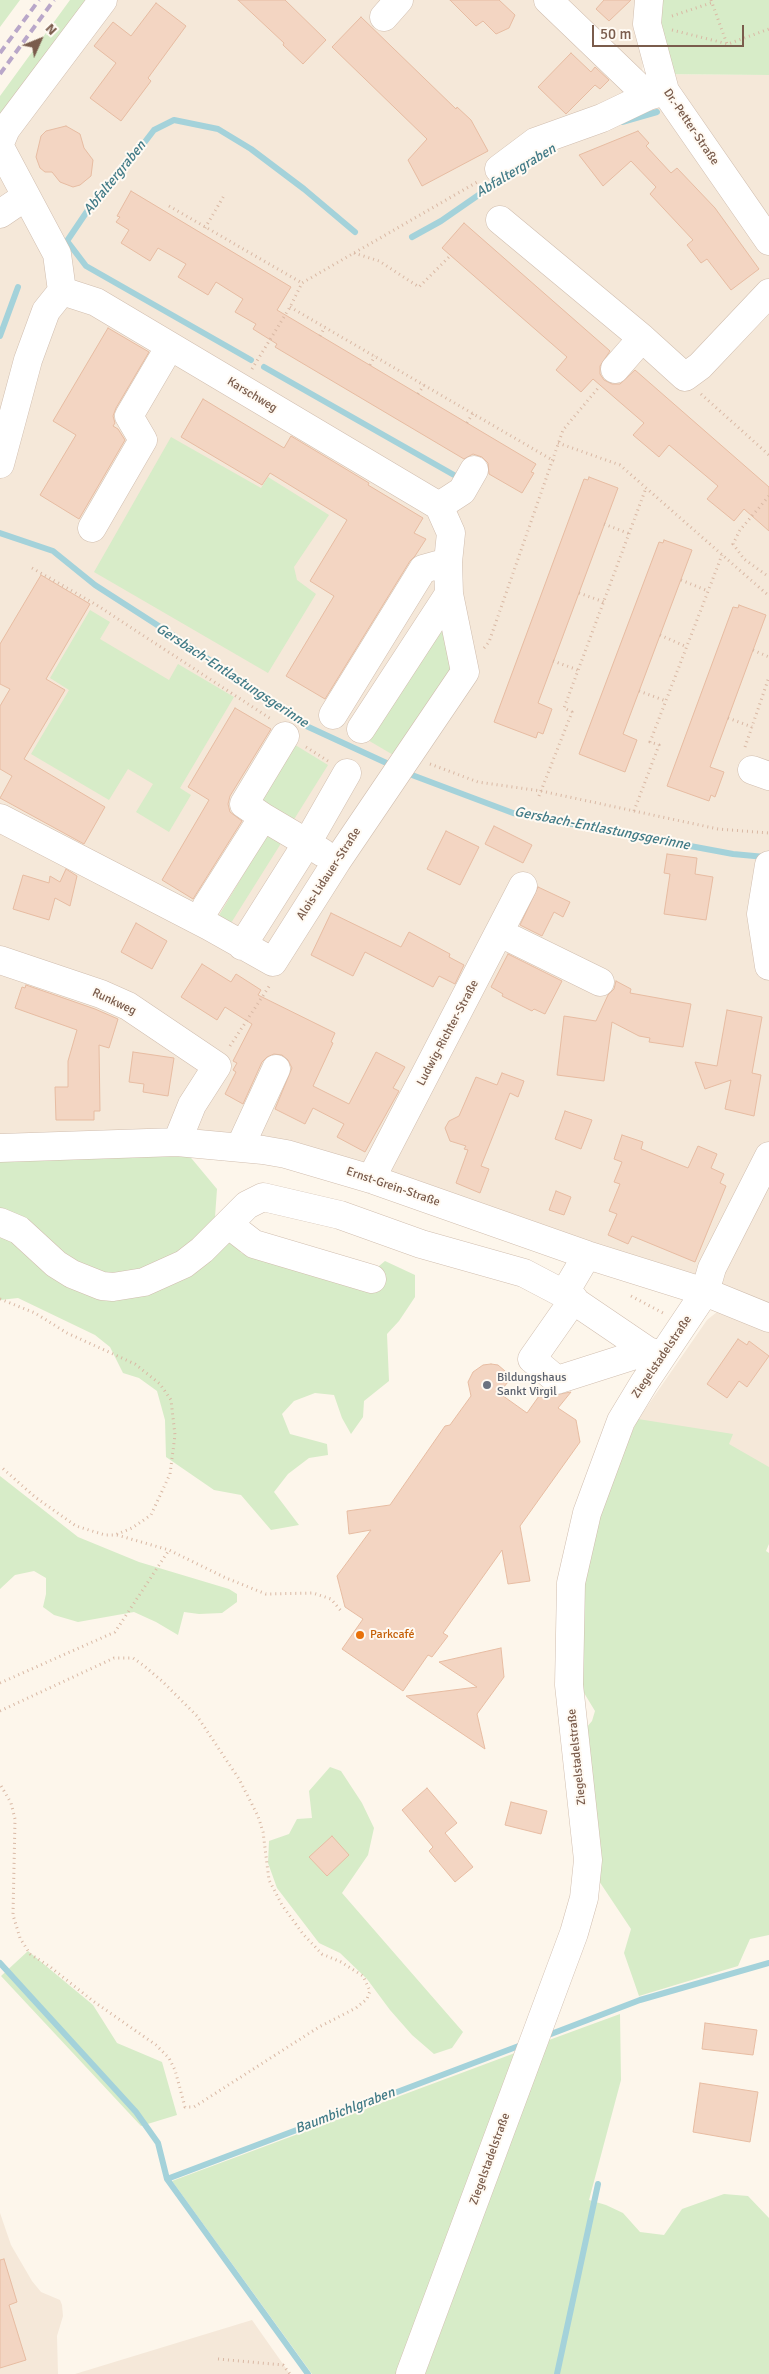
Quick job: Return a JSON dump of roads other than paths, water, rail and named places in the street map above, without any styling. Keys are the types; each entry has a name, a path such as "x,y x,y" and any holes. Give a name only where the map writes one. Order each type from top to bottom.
{"street":[{"path":"0,464 28,360 46,311 62,291 57,254 0,145 6,129 103,0"},
{"path":"548,0 656,94"},
{"name":"Dr.-Petter-Straße","path":"648,12 656,94 769,241"},
{"name":"Dr.-Petter-Straße","path":"499,169 535,142 602,118 656,94"},
{"path":"0,214 26,197"},
{"path":"500,220 642,338 685,377 700,366 769,293"},
{"name":"Karschweg","path":"62,291 96,302 439,506"},
{"path":"615,369 642,338"},
{"path":"92,528 143,440 129,416 170,346"},
{"path":"361,729 449,594 448,562 451,533 439,506 462,491 474,470"},
{"path":"333,715 422,569 448,562"},
{"name":"Alois-Lidauer-Straße","path":"242,946 273,962 337,861 465,672 449,594"},
{"path":"285,736 244,804 337,861"},
{"path":"0,818 209,926 242,946 307,843 347,773"},
{"path":"206,907 263,817"},
{"path":"768,868 761,914 769,966"},
{"name":"Ludwig-Richter-Straße","path":"371,1179 523,886"},
{"path":"500,933 600,982"},
{"name":"Runkweg","path":"0,960 101,994 128,1006 217,1066 192,1104 177,1142"},
{"path":"240,1148 276,1068"},
{"name":"Ernst-Grein-Straße","path":"0,1148 177,1142 240,1148 311,1160 371,1179 586,1255 705,1292 769,1318"},
{"name":"Ziegelstadelstraße","path":"410,2374 574,1933 584,1898 588,1860 569,1685 571,1583 584,1521 609,1448 655,1353 705,1292 712,1268 769,1156"},
{"path":"0,1222 18,1230 56,1264 72,1274 102,1286 135,1285 169,1272 202,1250 254,1200 267,1197 340,1215 421,1244 524,1273 569,1296 655,1353"},
{"path":"228,1224 254,1244 372,1279"},
{"path":"586,1255 569,1296 532,1358 558,1380 655,1353"}],"waterway":[{"name":"Abfaltergraben","path":"622,122 657,112"},
{"name":"Abfaltergraben","path":"251,360 86,266 67,241 90,207 154,130 174,120 218,129 251,149 304,189 355,232"},
{"name":"Abfaltergraben","path":"412,237 441,221 503,178"},
{"name":"Abfaltergraben","path":"0,336 18,287"},
{"name":"Abfaltergraben","path":"264,367 461,479"},
{"name":"Gersbach-Entlastungsgerinne","path":"0,533 53,551 95,585 182,641 302,724 393,766"},
{"name":"Gersbach-Entlastungsgerinne","path":"404,772 513,813 733,854 765,857"},
{"name":"Baumbichlgraben","path":"0,1963 136,2112 158,2143 167,2179 308,2374"},
{"name":"Baumbichlgraben","path":"551,2034 640,2000 769,1963"},
{"name":"Baumbichlgraben","path":"167,2179 524,2044"},
{"name":"Baumbichlgraben","path":"557,2374 598,2184"}],"railway":[{"path":"0,53 39,0"},
{"path":"0,74 54,0"}],"place":[{"name":"Bildungshaus Sankt Virgil","path":"487,1385"},
{"name":"Parkcafé","path":"360,1635"}]}
